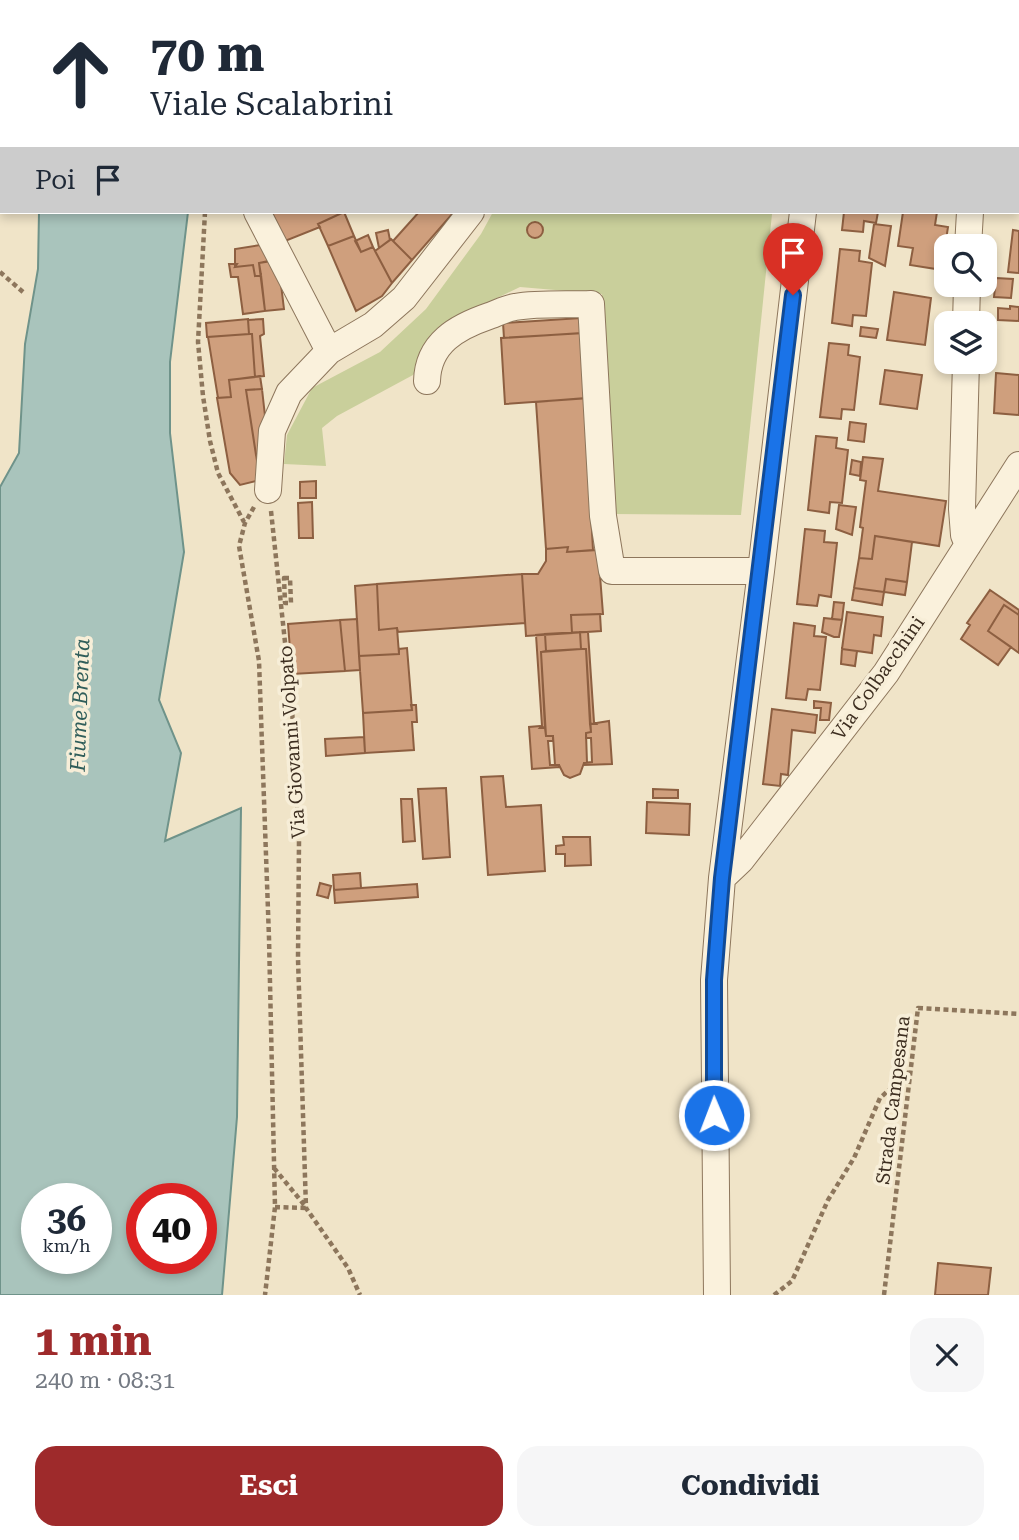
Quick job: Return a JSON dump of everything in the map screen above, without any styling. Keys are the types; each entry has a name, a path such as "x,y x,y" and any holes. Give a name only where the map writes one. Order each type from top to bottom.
{"street":[{"path":"258,214 329,351"},
{"path":"268,490 272,431 289,393 329,351 373,325 404,298 469,214"},
{"path":"717,1295 714,980 722,878 803,214"},
{"path":"969,234 970,214"},
{"path":"427,381 427,368 435,353 448,335 463,325 515,307 591,304 603,516 612,571 761,571"},
{"path":"966,374 962,509 964,535 968,545"},
{"name":"Via Colbacchini","path":"722,878 741,860 886,673 1019,466"}],"path":[{"path":"205,214 198,342 203,396 218,473 245,523 239,546 259,661 275,1207 265,1295"},
{"path":"0,272 23,292"},
{"name":"Via Giovanni Volpato","path":"268,490 292,708 299,841 298,959 306,1208"},
{"path":"284,578 290,578 291,603 285,603 284,578"},
{"name":"Strada Campesana","path":"884,1295 918,1008 1019,1013"},
{"path":"774,1295 792,1281 828,1200 854,1158 880,1098 910,1071"},
{"path":"274,1168 348,1268 360,1295"},
{"path":"275,1207 306,1208"}],"green space":[{"path":"492,214 772,214 741,515 611,514 602,294 520,287 443,324 413,375 337,416 322,428 326,466 284,464 287,435 312,388 380,352 426,309 481,234"}],"water":[{"name":"Fiume Brenta","path":"39,214 188,214 170,362 170,433 184,552 159,700 181,753 165,841 241,808 237,1117 222,1295 0,1295 0,487 19,453 25,344 38,269"}],"building":[{"path":"272,214 340,214 318,224 320,227 285,241"},
{"path":"345,214 354,236 328,246 318,224"},
{"path":"417,214 452,214 412,260 393,241"},
{"path":"844,214 878,214 876,223 864,221 863,232 842,230"},
{"path":"903,214 937,214 935,225 948,227 947,234 934,234 934,269 910,265 913,248 898,246"},
{"path":"535,222 543,230 535,238 527,230"},
{"path":"874,224 891,226 885,266 869,258"},
{"path":"388,230 390,240 379,248 376,233"},
{"path":"1013,230 1019,231 1019,273 1008,272"},
{"path":"368,235 373,247 361,252 355,241"},
{"path":"354,236 361,252 373,247 392,283 382,296 356,311 328,246"},
{"path":"391,239 412,260 392,283 375,251"},
{"path":"260,245 273,260 259,263 261,275 255,276 253,265 235,267 235,249"},
{"path":"840,249 860,251 859,261 872,263 866,316 853,315 852,326 832,323"},
{"path":"278,260 284,309 265,311 259,263"},
{"path":"229,264 237,264 235,267 253,265 255,276 261,275 265,311 243,314 238,277 231,277"},
{"path":"997,278 1013,279 1011,298 994,297 997,297"},
{"path":"894,292 931,298 925,345 887,340"},
{"path":"1010,306 1019,307 1019,321 998,320 998,308 1010,309"},
{"path":"581,318 582,333 504,338 503,323"},
{"path":"248,319 249,334 207,337 206,323"},
{"path":"263,319 264,334 260,336 264,376 255,377 252,334 249,334 248,320"},
{"path":"861,327 878,329 876,338 860,336"},
{"path":"585,333 589,398 505,404 501,338"},
{"path":"252,334 255,377 229,380 231,397 218,398 208,337"},
{"path":"829,343 849,345 848,355 860,357 854,410 842,409 841,419 820,417"},
{"path":"885,370 922,375 917,409 880,404"},
{"path":"996,374 1019,375 1019,415 994,413"},
{"path":"260,376 262,389 246,390 260,480 240,485 230,473 217,398 231,397 229,380"},
{"path":"262,389 269,452 256,455 246,390"},
{"path":"585,398 593,550 567,552 568,547 546,549 536,402"},
{"path":"850,422 866,424 864,442 848,440"},
{"path":"816,436 837,438 836,448 848,450 842,503 830,502 829,513 808,510"},
{"path":"863,457 883,459 878,491 946,501 939,546 875,536 872,559 859,558 866,481 860,480"},
{"path":"852,460 861,462 860,476 850,474"},
{"path":"316,481 316,498 300,498 300,482"},
{"path":"312,502 313,538 299,538 298,503"},
{"path":"839,505 856,507 852,535 836,529"},
{"path":"805,529 825,531 824,542 837,543 831,597 819,595 817,606 797,604"},
{"path":"875,536 912,542 907,582 886,579 884,592 854,588 859,558 872,559"},
{"path":"568,547 567,552 598,550 603,614 571,615 572,633 526,636 522,574 538,574 546,561 546,549"},
{"path":"522,574 525,623 398,632 397,628 379,630 377,584"},
{"path":"886,579 907,582 905,595 884,592"},
{"path":"377,584 379,630 397,628 399,654 359,656 355,586"},
{"path":"854,588 884,592 882,605 852,600"},
{"path":"990,590 1019,610 1019,615 1004,605 988,631 1011,647 998,665 961,639 970,625 967,623"},
{"path":"834,602 844,603 842,620 832,619"},
{"path":"1004,605 1019,615 1019,653 988,631"},
{"path":"847,612 883,617 881,636 874,635 872,653 842,649"},
{"path":"600,614 601,631 572,633 571,615"},
{"path":"824,618 842,620 839,637 822,632"},
{"path":"357,619 360,670 345,671 340,620"},
{"path":"340,620 345,671 292,674 288,624"},
{"path":"794,623 815,626 814,636 826,637 820,690 808,689 806,700 786,698"},
{"path":"580,632 581,649 546,651 545,634"},
{"path":"580,632 588,632 596,724 590,724 586,649 581,649"},
{"path":"545,634 546,651 541,652 545,728 540,728 536,635"},
{"path":"407,648 412,710 363,713 359,656 399,654 399,649"},
{"path":"586,649 591,732 586,733 587,763 584,763 580,774 570,778 564,775 559,765 555,765 553,736 546,736 541,652"},
{"path":"842,649 857,651 855,666 841,664"},
{"path":"814,701 831,703 829,720 820,720 821,708 814,708"},
{"path":"411,705 416,705 417,722 412,722 414,750 365,753 363,713 412,710"},
{"path":"772,709 817,715 815,733 792,730 788,775 781,774 780,786 763,784"},
{"path":"609,721 612,764 584,765 592,762 591,738 586,738 586,733 591,732 590,724"},
{"path":"529,727 545,728 546,736 553,736 553,741 548,741 550,765 559,767 532,769"},
{"path":"364,737 365,753 326,756 325,739"},
{"path":"503,776 506,807 541,805 545,871 488,875 481,777"},
{"path":"446,788 450,857 423,859 418,789"},
{"path":"653,789 678,790 678,798 653,798"},
{"path":"401,799 412,799 415,841 403,842"},
{"path":"647,802 690,804 689,835 646,833"},
{"path":"563,837 590,837 591,865 565,866 565,854 556,854 556,846 564,845"},
{"path":"360,873 361,888 334,890 333,875"},
{"path":"320,883 331,886 328,898 317,895"},
{"path":"417,884 418,897 335,903 334,890"},
{"path":"938,1263 991,1268 988,1295 935,1295"}],"route":[{"path":"714,1115 714,980 722,878 793,295"}]}
